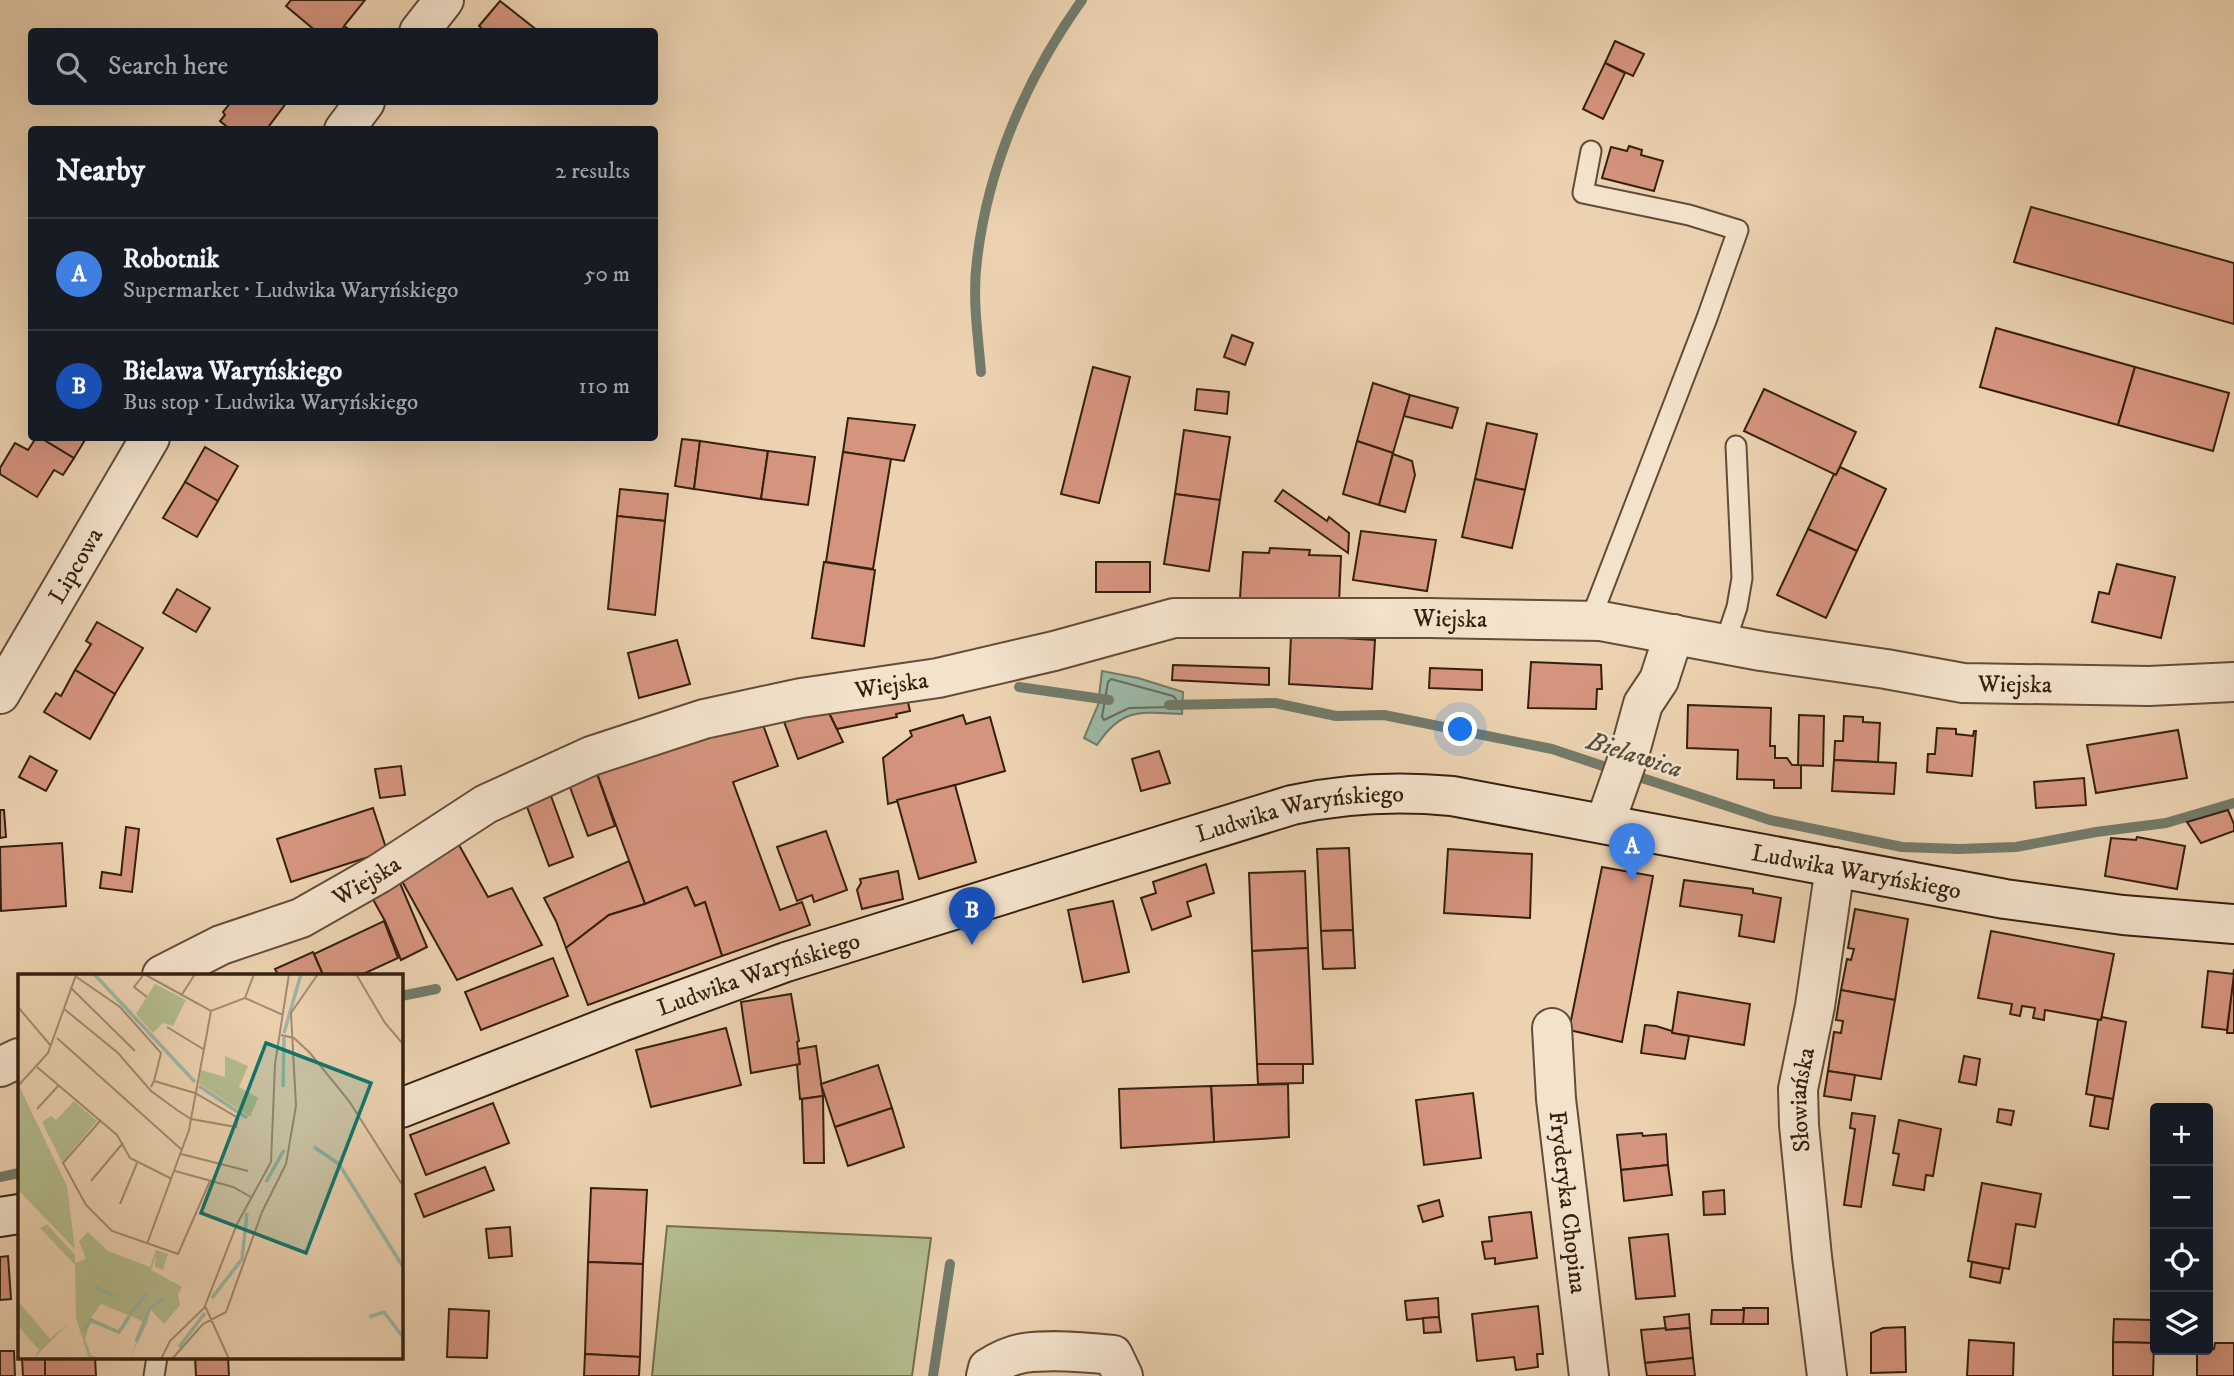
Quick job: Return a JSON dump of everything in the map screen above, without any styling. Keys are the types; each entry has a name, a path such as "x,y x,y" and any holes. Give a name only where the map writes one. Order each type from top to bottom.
{"street":[{"path":"422,28 444,0"},
{"path":"347,126 363,105"},
{"name":"Lipcowa","path":"0,694 148,441"},
{"name":"Wiejska","path":"164,974 221,945 301,918 380,873 486,804 591,756 704,719 801,698 938,678 1054,651 1174,618 1590,621 1963,683 2149,686 2234,682"},
{"path":"1605,823 1643,704 1659,680 1674,634"},
{"name":"Ludwika Waryńskiego","path":"402,1108 633,1017 786,962 1292,805 1362,794 1418,793 1452,796 1918,884 2064,908 2234,924"},
{"name":"Słowiańska","path":"1827,1376 1812,1257 1798,1089 1815,1006 1835,867"},
{"name":"Fryderyka Chopina","path":"1552,1028 1556,1099 1589,1376"},
{"path":"0,1067 18,1058"},
{"path":"0,1217 18,1214"},
{"path":"986,1376 988,1368 1003,1359 1023,1353 1060,1352 1113,1355 1123,1376"}],"lane":[{"path":"1590,621 1707,318 1738,230 1689,215 1583,193 1591,151"},
{"path":"1725,643 1737,607 1742,578 1736,446"},
{"path":"154,1376 157,1358"}],"green space":[{"path":"667,1226 931,1238 912,1376 652,1376"}],"water":[{"path":"1102,671 1138,678 1183,692 1182,714 1134,714 1115,724 1097,745 1084,738 1098,705"}],"building":[{"path":"291,0 365,0 344,26 347,28 312,28 286,6"},
{"path":"500,1 534,28 481,28 479,26"},
{"path":"1615,41 1644,54 1633,76 1605,63"},
{"path":"1605,63 1625,73 1603,119 1583,109"},
{"path":"229,105 285,105 269,126 226,126 220,121 225,115 223,112"},
{"path":"1629,146 1642,150 1641,155 1663,161 1654,191 1602,178 1611,147 1627,151"},
{"path":"2031,207 2234,263 2234,324 2014,262"},
{"path":"1996,328 2135,367 2118,425 1980,387"},
{"path":"1232,335 1253,343 1245,365 1224,357"},
{"path":"1093,367 1130,377 1099,503 1061,494"},
{"path":"2135,367 2229,393 2213,451 2118,425"},
{"path":"1373,383 1410,395 1393,453 1357,441"},
{"path":"1197,389 1229,392 1227,414 1195,410"},
{"path":"1764,389 1856,432 1836,475 1744,431"},
{"path":"1410,395 1458,408 1452,428 1404,416"},
{"path":"848,418 915,425 904,461 843,452"},
{"path":"1487,423 1537,434 1525,490 1475,479"},
{"path":"1184,430 1230,437 1220,500 1175,494"},
{"path":"682,439 700,441 694,489 675,486"},
{"path":"34,441 46,441 74,458 63,475 54,470 37,497 0,474 0,468 15,443 28,450"},
{"path":"46,441 84,441 74,458"},
{"path":"700,441 768,451 761,499 694,489"},
{"path":"1357,441 1393,453 1379,505 1343,494"},
{"path":"205,447 238,466 218,501 185,482"},
{"path":"768,451 815,457 808,505 761,499"},
{"path":"843,452 891,459 873,569 826,562"},
{"path":"1393,454 1412,461 1415,475 1405,512 1379,505"},
{"path":"1840,467 1886,489 1857,551 1808,529 1834,474 1836,475"},
{"path":"1475,479 1525,490 1512,548 1462,537"},
{"path":"185,482 218,501 197,537 163,518"},
{"path":"620,489 668,494 665,521 617,516"},
{"path":"1283,490 1327,521 1329,517 1349,533 1348,553 1275,501"},
{"path":"1175,494 1220,500 1209,571 1164,564"},
{"path":"617,516 665,521 655,615 608,609"},
{"path":"1808,529 1857,551 1826,618 1777,595"},
{"path":"1361,531 1436,540 1427,591 1353,580"},
{"path":"1270,548 1310,550 1309,555 1341,556 1339,603 1240,598 1243,552 1269,553"},
{"path":"824,562 875,570 864,646 812,638"},
{"path":"1096,562 1150,562 1150,592 1096,592"},
{"path":"2117,564 2175,577 2161,638 2092,622 2099,592 2109,594"},
{"path":"177,589 210,608 196,632 163,613"},
{"path":"97,622 143,648 115,694 75,670 91,644 86,641"},
{"path":"1291,635 1375,640 1372,689 1289,684"},
{"path":"677,640 690,684 639,698 628,653"},
{"path":"1531,662 1601,665 1602,689 1597,689 1596,709 1528,708"},
{"path":"1173,665 1269,668 1269,685 1172,680"},
{"path":"1430,668 1482,670 1482,690 1429,688"},
{"path":"75,670 115,694 90,739 44,712 56,693 61,696"},
{"path":"907,698 910,711 896,714 897,717 837,729 828,711"},
{"path":"1688,705 1771,708 1770,746 1775,746 1775,758 1787,758 1792,765 1801,765 1801,788 1774,788 1774,780 1737,779 1738,750 1687,748"},
{"path":"828,711 843,742 798,759 783,719"},
{"path":"963,715 966,724 990,717 1005,771 888,804 883,758 912,736 910,731"},
{"path":"1799,715 1824,716 1823,766 1798,765"},
{"path":"1844,716 1863,717 1863,722 1880,723 1878,762 1834,760 1835,741 1843,741"},
{"path":"762,722 778,766 733,782 780,910 802,902 810,925 722,956 705,902 695,906 687,887 645,904 595,768"},
{"path":"1937,728 1956,729 1956,734 1973,736 1976,731 1972,776 1927,772 1928,754 1935,754"},
{"path":"2178,730 2187,778 2096,793 2087,745"},
{"path":"1159,751 1170,783 1141,791 1132,759"},
{"path":"30,756 57,771 46,791 19,777"},
{"path":"1834,760 1896,763 1894,794 1832,791"},
{"path":"401,766 405,795 380,798 375,769"},
{"path":"595,768 615,826 588,836 567,779"},
{"path":"2084,778 2086,805 2036,808 2034,782"},
{"path":"547,785 573,857 549,866 523,796"},
{"path":"955,785 976,862 919,879 897,800"},
{"path":"373,808 387,851 291,882 277,839"},
{"path":"0,810 4,810 6,837 0,838"},
{"path":"2228,810 2234,831 2201,843 2187,822"},
{"path":"126,827 139,829 132,892 100,888 102,872 121,875"},
{"path":"826,831 847,890 814,902 812,895 797,901 777,847"},
{"path":"454,836 488,897 512,888 542,945 457,980 398,874"},
{"path":"2137,837 2185,846 2177,889 2105,876 2111,838 2136,840"},
{"path":"62,843 66,906 1,911 0,847"},
{"path":"1349,848 1353,930 1321,931 1317,849"},
{"path":"1448,849 1532,854 1530,918 1444,913"},
{"path":"629,861 645,904 609,915 566,948 544,898"},
{"path":"1206,864 1214,893 1187,902 1191,916 1152,930 1141,898 1156,893 1153,882"},
{"path":"1602,867 1653,876 1622,1042 1569,1030"},
{"path":"898,871 903,899 862,909 857,890 860,879"},
{"path":"1305,871 1308,948 1252,951 1249,873"},
{"path":"397,876 427,947 401,960 370,894"},
{"path":"1684,880 1753,889 1753,893 1781,898 1774,942 1739,936 1742,915 1680,906"},
{"path":"687,887 695,906 705,902 722,956 588,1005 566,948 609,915"},
{"path":"1113,901 1129,972 1083,982 1068,910"},
{"path":"1855,909 1908,919 1895,1000 1841,990 1847,959 1851,960 1854,949 1848,948"},
{"path":"384,921 398,958 363,974 323,974 314,954"},
{"path":"1353,930 1355,968 1323,969 1321,931"},
{"path":"1991,931 2114,954 2101,1020 2045,1010 2044,1020 2033,1018 2035,1008 2022,1006 2020,1016 2010,1014 2012,1004 1978,998"},
{"path":"1308,948 1313,1064 1257,1064 1252,951"},
{"path":"313,952 323,974 278,974 275,969"},
{"path":"553,958 568,996 481,1030 465,992"},
{"path":"2234,969 2234,1033 2227,1033"},
{"path":"2208,971 2234,974 2227,1030 2202,1027"},
{"path":"1841,990 1895,1000 1881,1079 1828,1071 1834,1032 1841,1033 1843,1021 1836,1020"},
{"path":"1678,992 1750,1004 1744,1045 1672,1033"},
{"path":"791,994 800,1064 751,1073 741,1002"},
{"path":"2102,1017 2126,1022 2113,1099 2086,1094 2098,1020"},
{"path":"1645,1025 1689,1036 1685,1059 1641,1053"},
{"path":"726,1028 741,1085 651,1107 636,1050"},
{"path":"816,1046 823,1096 800,1099 798,1049"},
{"path":"1964,1056 1980,1059 1976,1085 1959,1082"},
{"path":"1257,1064 1303,1064 1303,1083 1258,1084"},
{"path":"878,1065 892,1108 835,1127 821,1084"},
{"path":"1828,1071 1855,1075 1851,1100 1824,1096"},
{"path":"1288,1084 1289,1137 1214,1142 1211,1086"},
{"path":"1211,1086 1214,1142 1121,1148 1119,1089"},
{"path":"1473,1093 1481,1158 1424,1165 1416,1100"},
{"path":"823,1096 824,1163 804,1163 802,1099"},
{"path":"2095,1096 2113,1099 2108,1129 2090,1126"},
{"path":"493,1103 509,1143 426,1175 410,1135"},
{"path":"892,1108 904,1147 848,1166 835,1127"},
{"path":"1999,1109 2014,1111 2011,1125 1997,1122"},
{"path":"1852,1113 1875,1116 1861,1207 1844,1205 1855,1129 1850,1128"},
{"path":"1899,1120 1941,1129 1933,1176 1926,1175 1924,1190 1893,1185 1899,1154 1893,1153"},
{"path":"1642,1133 1643,1136 1666,1134 1668,1165 1621,1170 1617,1135"},
{"path":"1668,1165 1672,1195 1624,1201 1621,1170"},
{"path":"485,1167 494,1190 424,1217 415,1194"},
{"path":"1982,1183 2041,1194 2035,1227 2016,1224 2009,1269 1968,1261"},
{"path":"591,1188 647,1190 643,1264 588,1262"},
{"path":"1724,1190 1725,1214 1704,1215 1703,1192"},
{"path":"1439,1200 1443,1216 1423,1222 1418,1206"},
{"path":"1531,1212 1537,1258 1495,1264 1495,1258 1485,1259 1482,1242 1492,1241 1489,1217"},
{"path":"510,1227 512,1256 489,1258 486,1229"},
{"path":"1668,1234 1675,1296 1636,1299 1629,1238"},
{"path":"8,1256 11,1299 0,1300 0,1257"},
{"path":"588,1262 643,1264 640,1357 585,1354"},
{"path":"1972,1262 2003,1268 2000,1283 1970,1277"},
{"path":"1438,1298 1439,1317 1407,1320 1405,1301"},
{"path":"1538,1306 1543,1354 1537,1354 1538,1367 1516,1370 1514,1357 1477,1361 1472,1314"},
{"path":"1743,1308 1768,1308 1768,1324 1743,1324"},
{"path":"449,1309 489,1311 487,1358 447,1357"},
{"path":"1712,1310 1744,1310 1743,1324 1711,1324"},
{"path":"1689,1314 1690,1328 1666,1330 1664,1317"},
{"path":"1439,1317 1441,1332 1424,1333 1423,1318"},
{"path":"2114,1319 2150,1320 2150,1343 2113,1342"},
{"path":"1905,1327 1906,1372 1871,1373 1871,1333 1883,1328"},
{"path":"1690,1328 1693,1358 1645,1363 1641,1330"},
{"path":"1969,1340 2014,1343 2013,1376 1967,1376"},
{"path":"2113,1342 2150,1343 2150,1355 2154,1355 2153,1376 2113,1376"},
{"path":"2215,1343 2234,1343 2234,1376 2197,1376 2197,1355 2213,1355"},
{"path":"0,1351 14,1351 15,1376 0,1376"},
{"path":"585,1354 640,1357 639,1376 584,1376"},
{"path":"22,1358 45,1358 45,1376 23,1376"},
{"path":"45,1358 95,1358 96,1376 45,1376"},
{"path":"195,1358 228,1358 229,1376 196,1376"},
{"path":"1693,1358 1695,1376 1647,1376 1645,1363"}],"waterway":[{"path":"981,372 975,288 982,225 990,191 1013,124 1028,91 1062,29 1082,0"},
{"name":"Bielawica","path":"1019,687 1109,700"},
{"name":"Bielawica","path":"1169,705 1275,703 1336,716 1384,715 1552,749 1615,770"},
{"name":"Bielawica","path":"1630,774 1770,820 1902,847 2016,847 2096,832 2166,823 2234,803"},
{"name":"Bielawica","path":"402,996 436,989"},
{"name":"Bielawica","path":"0,1177 18,1173"},
{"path":"933,1376 950,1264"}],"place":[{"name":"Robotnik","path":"1632,881"},
{"name":"Bielawa Waryńskiego","path":"972,945"}]}
